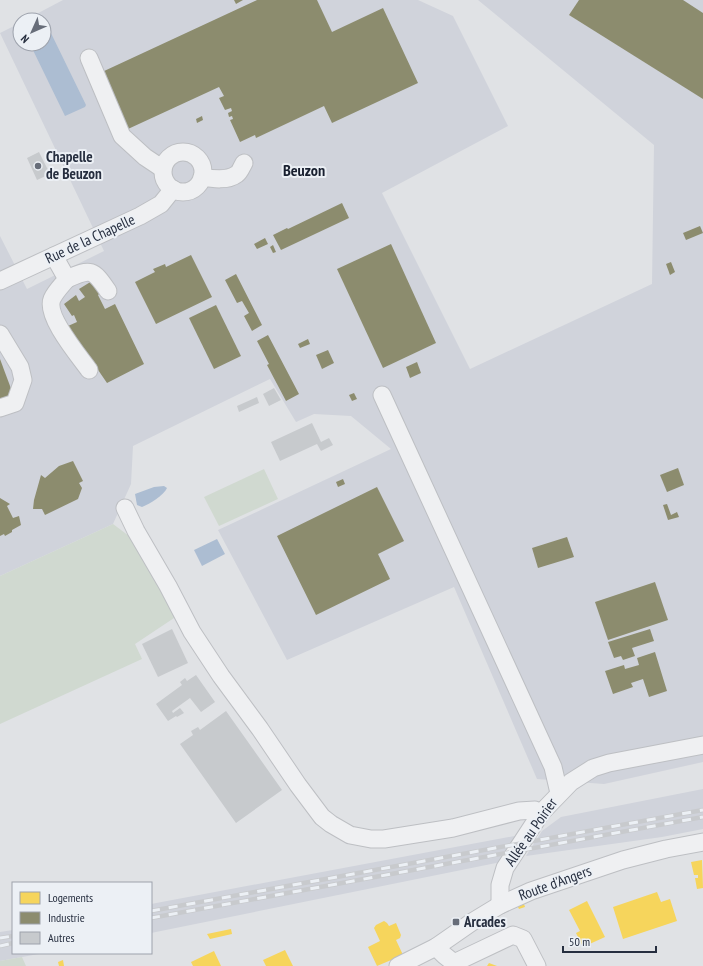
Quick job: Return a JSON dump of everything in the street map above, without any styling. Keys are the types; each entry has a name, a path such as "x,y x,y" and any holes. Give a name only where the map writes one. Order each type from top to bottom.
{"street":[{"path":"89,58 122,136 146,157 163,169"},
{"path":"177,152 186,152 195,156 200,161 203,170 202,177 198,185 191,190 181,192 173,189 165,180 163,169 165,163 171,156 177,152"},
{"path":"202,177 218,179 238,174 244,163"},
{"name":"Rue de la Chapelle","path":"0,281 156,207 165,200 173,189"},
{"path":"54,256 66,279"},
{"path":"89,370 56,322 51,301 66,279 87,272 94,274 100,279 108,291"},
{"path":"0,334 20,367 23,380 16,403 0,408"},
{"path":"382,395 553,767 559,793"},
{"path":"125,508 136,531 168,586 192,632 221,676 260,729 298,785 322,817 330,824 350,835 361,838 384,839 453,828 519,811 535,810 541,812"},
{"name":"Allée au Poirier","path":"500,905 500,884 505,868 541,812 571,782 593,768 609,763 703,745"},
{"name":"Route d'Angers","path":"398,966 436,947 500,905 531,891 594,869 644,854 703,842"},
{"path":"436,947 454,963 513,935 523,939 537,966"}],"shaded area":[{"path":"63,0 418,0 453,16 508,126 382,193 470,369 652,284 654,145 478,0 703,0 703,762 604,784 537,779 454,587 287,660 218,530 391,449 351,416 314,414 296,422 270,379 133,446 131,484 113,524 0,576 0,236 27,289 104,251 0,33 12,27 12,52 52,52 52,12 40,12"},
{"path":"264,469 278,499 219,526 204,497"},
{"path":"113,524 129,536 177,616 135,644 142,659 0,724 0,576"},
{"path":"703,789 703,829 662,837 526,856 542,831 561,817"},
{"path":"520,835 501,862 152,933 152,904"},
{"path":"12,930 12,954 38,954 0,961 0,932"},
{"path":"22,957 26,966 0,966 0,961"}],"water":[{"path":"52,35 86,105 85,107 65,116 34,52 52,52"},
{"path":"164,486 167,488 163,494 149,504 142,507 137,505 135,494 154,487"},
{"path":"217,539 225,554 202,566 194,550"}],"building: Logements":[{"path":"702,860 703,888 697,889 695,878 698,878 698,875 694,875 691,862"},
{"path":"657,892 661,902 670,899 677,921 623,939 613,907"},
{"path":"587,901 605,937 583,947 576,933 580,931 569,910"},
{"path":"524,904 525,907 519,909 518,907"},
{"path":"384,921 389,926 396,923 401,935 400,938 396,940 403,955 377,966 368,947 380,941 374,928 376,925"},
{"path":"231,929 232,934 210,939 207,934"},
{"path":"285,950 293,966 266,966 263,960"},
{"path":"214,951 221,966 193,966 191,962"},
{"path":"63,960 64,966 59,966 58,962"},
{"path":"489,963 497,966 487,966"}],"building: Industrie":[{"path":"234,0 243,0 236,4"},
{"path":"257,0 317,0 332,32 383,8 418,83 332,123 324,106 256,138 255,135 240,142 230,120 233,119 232,116 229,117 228,113 232,111 231,108 225,110 219,98 224,96 219,87 128,129 102,72"},
{"path":"579,0 683,0 703,13 703,99 569,15"},
{"path":"202,116 203,120 197,123 196,119"},
{"path":"342,203 349,218 281,250 273,235"},
{"path":"700,226 703,233 686,240 683,233"},
{"path":"265,238 268,244 257,249 254,244"},
{"path":"391,244 436,343 383,368 337,269"},
{"path":"273,245 276,252 273,253 270,247"},
{"path":"191,255 212,297 156,324 135,282 155,272 153,269 165,264 166,267"},
{"path":"671,262 675,272 670,275 666,264"},
{"path":"236,274 262,325 252,331 244,316 249,313 242,301 237,303 225,280"},
{"path":"92,281 100,293 98,295 105,309 115,304 144,364 107,383 68,326 77,322 74,315 72,316 64,304 76,295 79,301 85,297 79,289"},
{"path":"216,305 241,356 214,369 189,318"},
{"path":"268,335 299,394 286,401 267,365 269,364 257,341"},
{"path":"308,339 310,344 300,348 298,344"},
{"path":"328,350 334,363 322,369 316,355"},
{"path":"0,359 13,394 0,399"},
{"path":"417,362 421,373 410,378 406,367"},
{"path":"354,393 357,399 352,401 349,395"},
{"path":"73,461 83,481 79,483 82,488 78,499 45,515 42,509 33,509 41,475 45,478 59,466"},
{"path":"678,468 684,485 667,492 660,475"},
{"path":"343,479 345,484 338,487 336,482"},
{"path":"377,487 404,541 378,554 390,579 316,615 277,536"},
{"path":"0,498 10,504 7,506 13,518 19,516 21,525 5,536 4,534 0,536"},
{"path":"667,504 671,515 677,512 679,517 668,520 663,505"},
{"path":"567,537 574,557 538,568 532,548"},
{"path":"655,582 668,620 608,640 595,602"},
{"path":"650,629 654,641 632,648 635,656 623,660 621,656 614,658 608,642"},
{"path":"655,652 667,691 649,697 643,679 631,683 633,687 613,694 605,671 624,665 625,669 639,665 637,658"}],"building: Autres":[{"name":"Chapelle de Beuzon","path":"39,152 50,174 37,180 27,158"},
{"path":"274,388 281,400 269,406 263,394"},
{"path":"257,397 259,403 239,412 237,406"},
{"path":"312,423 321,442 329,438 333,445 321,451 317,444 280,461 271,442"},
{"path":"172,629 188,663 158,677 142,644"},
{"path":"196,675 215,702 201,712 190,698 172,711 173,713 180,708 184,713 168,721 156,704 182,685 180,682 185,678 187,681"},
{"path":"226,711 282,790 236,823 180,744 193,735 191,731 198,727 200,730"}],"railway":[{"path":"152,911 703,810"},
{"path":"152,918 703,817"},
{"path":"0,938 12,936"},
{"path":"0,946 12,943"}],"place":[{"name":"Chapelle de Beuzon","path":"38,166"},
{"name":"Arcades","path":"456,922"}],"district":[{"name":"Beuzon","path":"304,170"}]}
